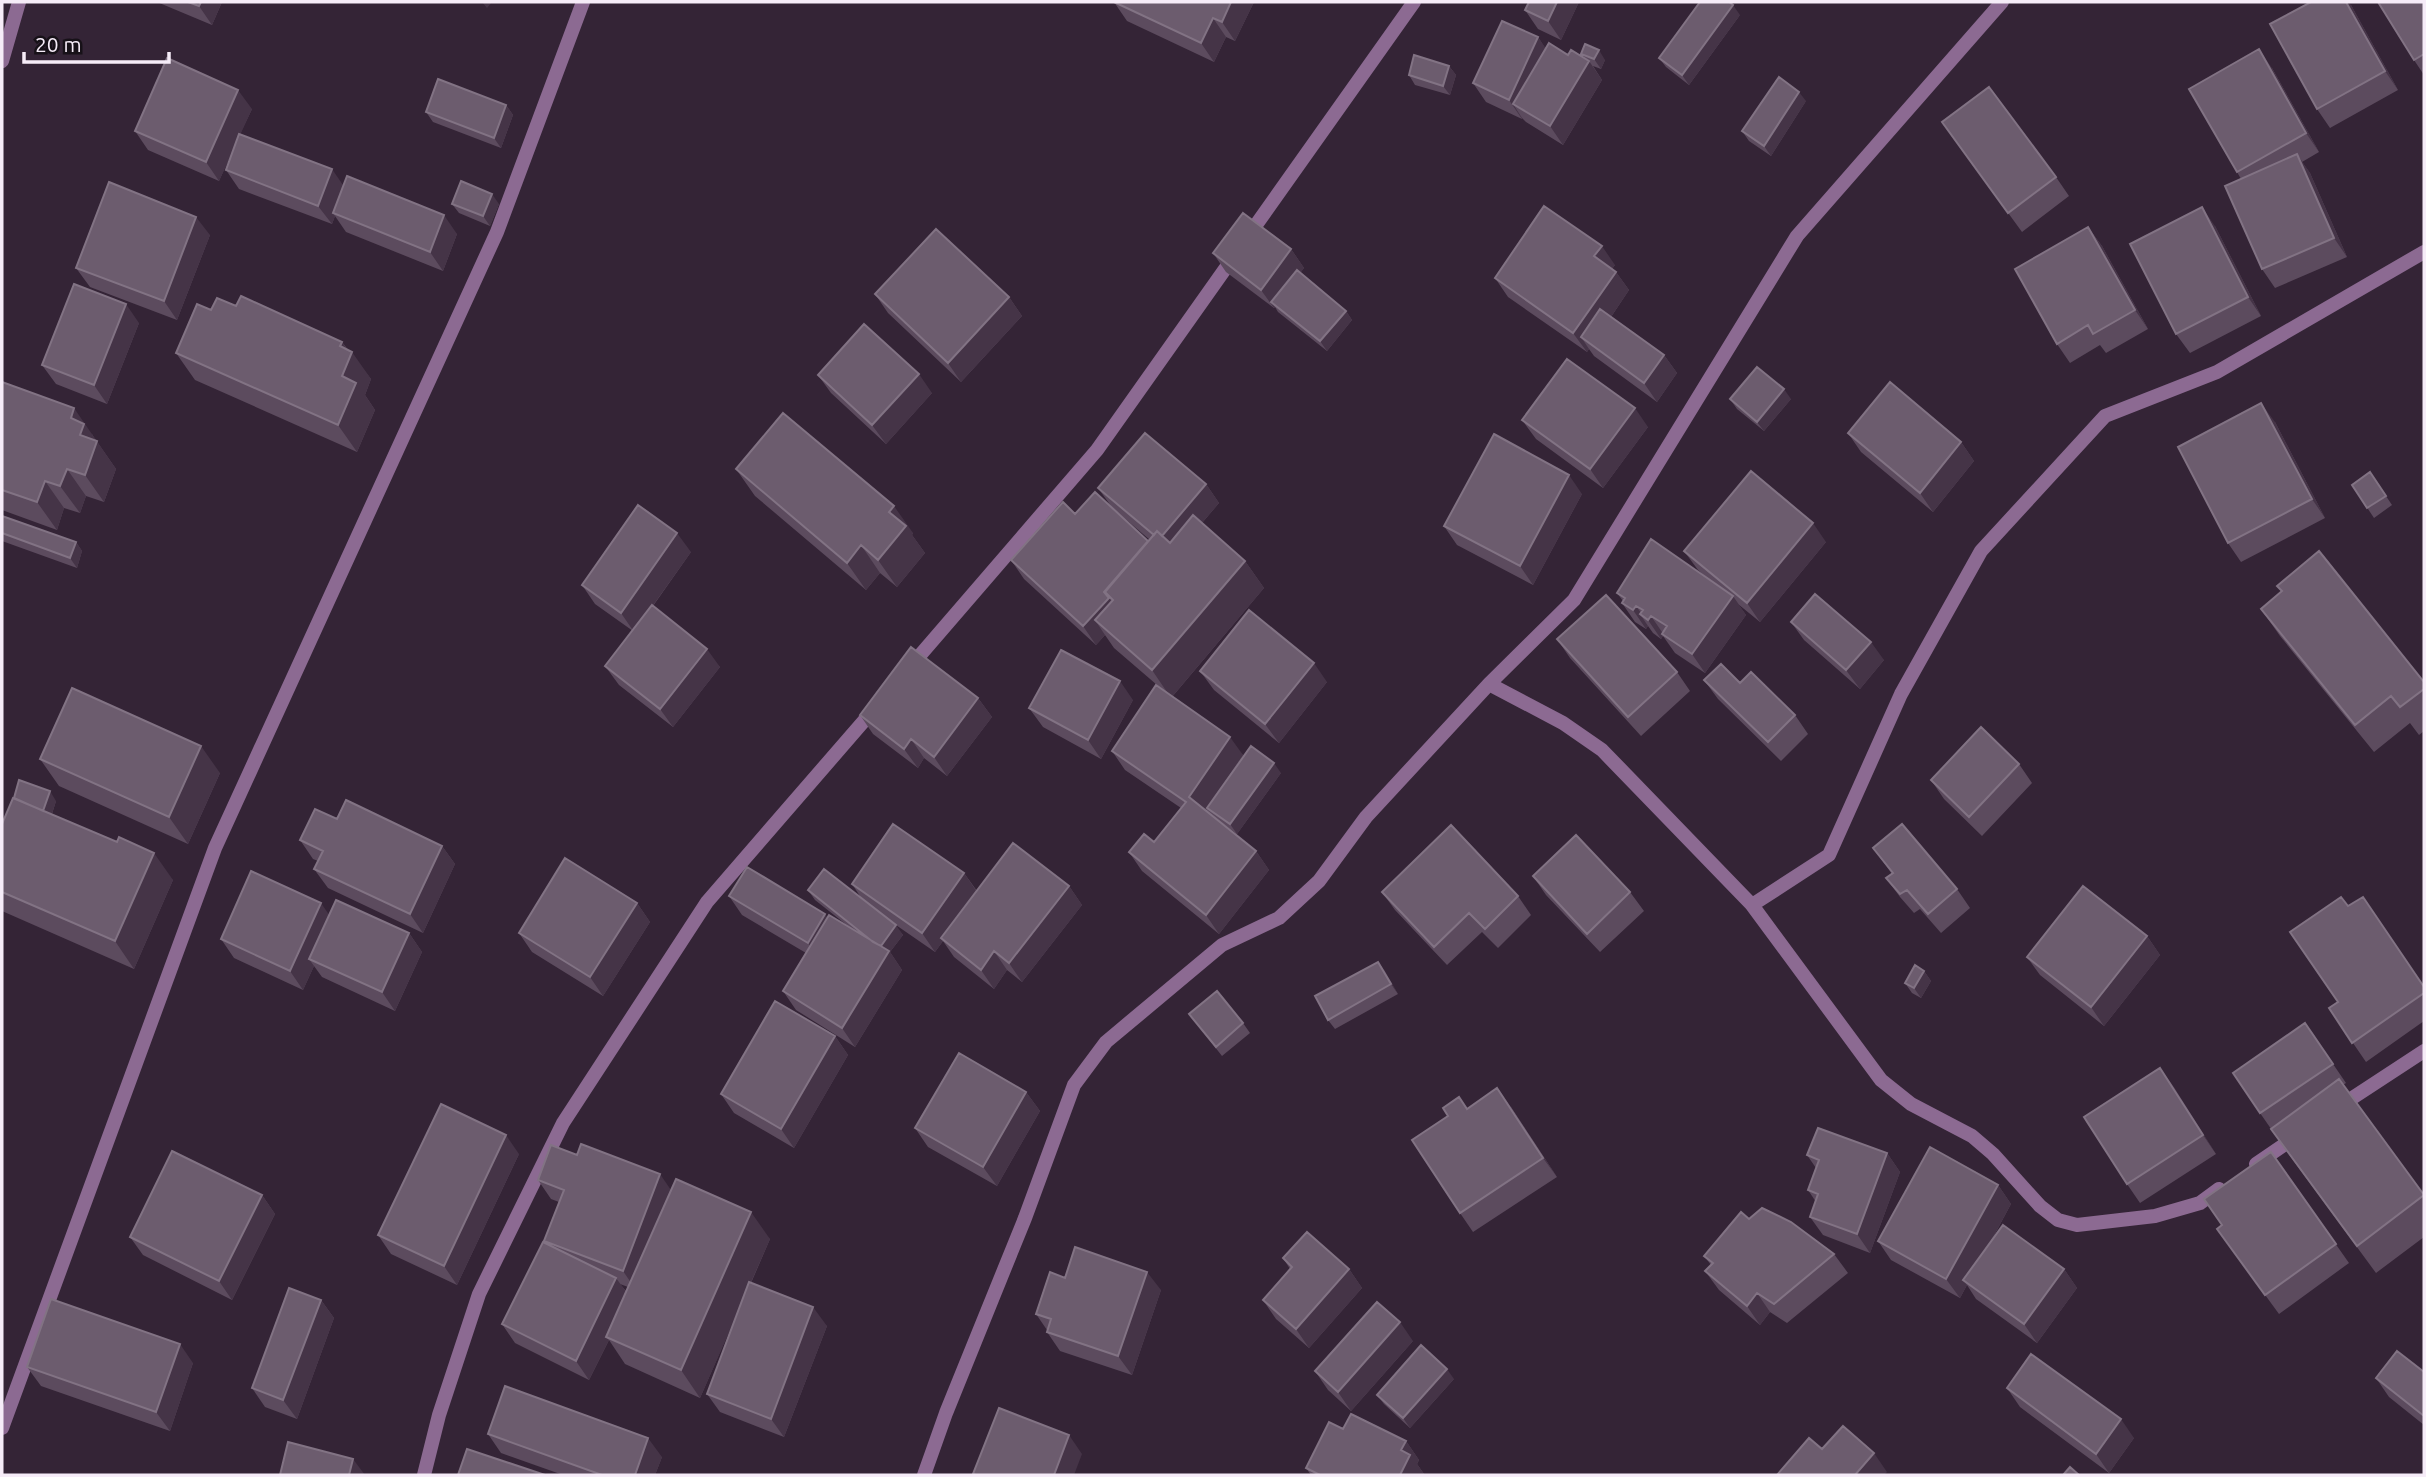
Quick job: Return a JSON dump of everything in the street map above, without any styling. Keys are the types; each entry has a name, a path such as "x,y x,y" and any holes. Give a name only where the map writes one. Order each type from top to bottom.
{"street":[{"path":"2,61 19,2"},
{"path":"2,1428 215,848 497,232 583,2"},
{"path":"424,1475 439,1415 478,1293 563,1123 707,902 1097,450 1414,2"},
{"path":"924,1475 946,1413 1025,1219 1074,1085 1106,1042 1222,945 1279,918 1319,881 1366,817 1489,684 1574,600 1797,236 2002,2"},
{"path":"1752,905 1829,856 1901,694 1981,551 2105,416 2217,372 2424,252"},
{"path":"1489,684 1563,723 1602,750 1752,905 1881,1080 1911,1104 1972,1136 1993,1154 2040,1206 2058,1220 2077,1225 2155,1216 2200,1203 2320,1119 2424,1051"}],"building":[{"path":"1114,2 1231,2 1222,22 1213,18 1201,43"},
{"path":"1529,2 1557,2 1548,21 1525,10"},
{"path":"1700,2 1729,2 1733,5 1682,75 1659,58"},
{"path":"2311,2 2346,2 2385,71 2317,109 2270,24"},
{"path":"2378,2 2424,2 2424,54 2414,60"},
{"path":"1502,21 1538,37 1509,100 1473,83"},
{"path":"1549,43 1568,55 1571,50 1589,61 1550,126 1513,104"},
{"path":"1585,44 1599,50 1594,59 1581,54"},
{"path":"2259,49 2306,133 2237,172 2189,89"},
{"path":"1414,55 1449,66 1443,86 1409,75"},
{"path":"167,58 238,90 206,162 135,131"},
{"path":"1779,77 1799,92 1764,146 1742,131"},
{"path":"438,79 506,105 494,138 426,112"},
{"path":"1989,87 2056,177 2008,213 1942,122"},
{"path":"239,134 332,169 318,206 226,170"},
{"path":"2297,154 2334,238 2262,269 2225,186"},
{"path":"347,176 444,215 430,252 333,213"},
{"path":"461,181 492,194 483,216 452,204"},
{"path":"109,182 196,217 164,301 76,268"},
{"path":"1544,206 1602,246 1594,256 1616,272 1573,333 1495,278"},
{"path":"2202,207 2248,297 2176,334 2130,244"},
{"path":"1243,213 1291,249 1261,290 1213,253"},
{"path":"2088,227 2135,310 2093,334 2088,325 2057,344 2015,269"},
{"path":"936,229 1009,297 948,363 875,294"},
{"path":"1297,270 1346,311 1320,341 1271,302"},
{"path":"74,284 126,304 94,385 42,365"},
{"path":"241,296 342,342 340,346 352,352 342,376 356,383 338,425 176,353 197,304 211,310 217,298 236,306"},
{"path":"1600,309 1664,355 1644,383 1581,337"},
{"path":"864,324 919,374 872,425 818,375"},
{"path":"1567,359 1635,408 1590,469 1522,420"},
{"path":"1757,367 1784,389 1757,422 1730,399"},
{"path":"2,382 74,408 71,418 84,424 80,435 97,441 85,475 67,469 60,486 45,481 37,502 2,490"},
{"path":"1890,382 1961,442 1920,493 1848,433"},
{"path":"2261,403 2312,499 2228,543 2178,447"},
{"path":"783,413 894,506 889,512 906,526 878,560 861,545 847,563 736,469"},
{"path":"1145,433 1206,484 1162,536 1157,531 1154,535 1098,488"},
{"path":"1494,434 1569,475 1520,566 1444,526"},
{"path":"1751,471 1813,523 1747,603 1684,551"},
{"path":"2370,472 2386,496 2367,508 2352,485"},
{"path":"1095,492 1148,541 1104,592 1109,598 1083,626 1011,560 1063,502 1075,514"},
{"path":"638,505 677,533 621,613 582,585"},
{"path":"1193,515 1245,561 1152,670 1095,620 1113,600 1105,592 1157,531 1170,543"},
{"path":"2,516 76,542 70,558 2,533"},
{"path":"1651,539 1733,596 1692,654 1662,634 1667,626 1651,616 1648,620 1640,614 1643,610 1636,606 1633,610 1622,603 1625,598 1617,593"},
{"path":"2319,551 2424,682 2424,689 2400,707 2391,696 2355,725 2261,609 2282,591 2277,586"},
{"path":"1815,594 1871,642 1846,670 1791,622"},
{"path":"1606,595 1677,672 1628,717 1557,639"},
{"path":"652,605 707,649 660,709 605,666"},
{"path":"1249,610 1314,663 1265,724 1200,671"},
{"path":"911,647 978,698 934,757 911,739 904,749 860,715"},
{"path":"1061,650 1120,681 1088,740 1029,708"},
{"path":"1721,664 1740,683 1751,672 1795,715 1768,742 1704,680"},
{"path":"1156,685 1230,737 1189,797 1256,851 1206,915 1129,852 1144,834 1154,842 1186,802 1112,751"},
{"path":"72,688 201,746 169,817 40,759"},
{"path":"1981,727 2019,764 1969,817 1931,780"},
{"path":"1251,746 1274,763 1230,824 1207,808"},
{"path":"19,780 50,791 43,811 14,798"},
{"path":"13,798 117,842 119,837 154,853 115,941 2,892 2,824"},
{"path":"346,800 442,846 410,914 314,869 323,851 300,840 315,809 337,819"},
{"path":"893,824 964,873 922,933 852,884"},
{"path":"1902,824 1957,889 1928,914 1907,890 1900,894 1886,878 1893,873 1873,848"},
{"path":"1451,825 1518,896 1485,929 1469,913 1434,947 1382,892"},
{"path":"1576,835 1630,892 1587,934 1533,876"},
{"path":"1013,843 1069,886 1009,963 994,951 981,970 941,938"},
{"path":"565,858 637,903 590,977 519,933"},
{"path":"747,867 825,914 808,943 729,896"},
{"path":"824,869 896,925 881,946 808,890"},
{"path":"251,871 321,903 290,971 221,939"},
{"path":"2083,886 2147,936 2091,1007 2027,957"},
{"path":"2341,897 2348,906 2363,897 2424,987 2424,993 2352,1043 2329,1008 2338,1002 2290,932"},
{"path":"336,900 409,933 382,992 309,959"},
{"path":"829,915 889,951 842,1028 783,991"},
{"path":"1378,962 1391,984 1328,1020 1315,996"},
{"path":"1915,965 1924,971 1914,988 1905,983"},
{"path":"1217,991 1243,1023 1216,1047 1189,1014"},
{"path":"775,1001 835,1036 781,1129 721,1094"},
{"path":"2305,1023 2333,1064 2260,1113 2233,1073"},
{"path":"959,1053 1026,1092 983,1167 915,1128"},
{"path":"2160,1068 2203,1135 2127,1184 2084,1117"},
{"path":"2339,1079 2424,1195 2357,1246 2271,1129"},
{"path":"1497,1088 1543,1158 1460,1213 1412,1140 1448,1116 1443,1108 1459,1097 1467,1109"},
{"path":"441,1104 506,1135 444,1266 378,1235"},
{"path":"1818,1128 1887,1153 1857,1234 1810,1217 1818,1194 1808,1190 1819,1160 1807,1155"},
{"path":"581,1144 660,1174 623,1271 544,1241 564,1190 538,1180 551,1145 577,1155"},
{"path":"1930,1147 1998,1185 1946,1279 1878,1241"},
{"path":"172,1151 262,1195 219,1281 130,1237"},
{"path":"2271,1152 2336,1244 2265,1295 2217,1229 2222,1225 2204,1199"},
{"path":"676,1179 751,1212 681,1370 606,1337"},
{"path":"1762,1208 1791,1222 1834,1254 1774,1304 1757,1293 1747,1306 1705,1271 1713,1263 1704,1256 1741,1212 1749,1219"},
{"path":"2003,1225 2064,1269 2024,1324 1963,1280"},
{"path":"1307,1232 1349,1269 1296,1329 1263,1300 1292,1267 1283,1258"},
{"path":"543,1242 616,1278 576,1361 502,1324"},
{"path":"1075,1247 1147,1272 1118,1356 1047,1332 1051,1319 1036,1314 1050,1272 1065,1278"},
{"path":"749,1282 813,1307 771,1419 707,1394"},
{"path":"289,1288 321,1300 283,1400 252,1388"},
{"path":"51,1299 180,1344 156,1412 27,1367"},
{"path":"1377,1302 1400,1322 1338,1392 1315,1371"},
{"path":"1421,1345 1447,1369 1403,1418 1377,1395"},
{"path":"2397,1351 2424,1372 2424,1416 2376,1378"},
{"path":"2031,1354 2121,1419 2096,1454 2007,1388"},
{"path":"505,1386 648,1438 635,1475 602,1475 488,1434"},
{"path":"999,1408 1069,1435 1054,1475 973,1474"},
{"path":"1351,1414 1406,1441 1401,1450 1410,1455 1400,1475 1320,1475 1306,1468 1329,1422 1343,1429"},
{"path":"1843,1426 1874,1453 1855,1475 1777,1475 1809,1438 1822,1449"},
{"path":"288,1442 353,1459 349,1475 280,1475"},
{"path":"467,1449 545,1475 458,1475"},
{"path":"2070,1467 2079,1475 2063,1475"}]}
